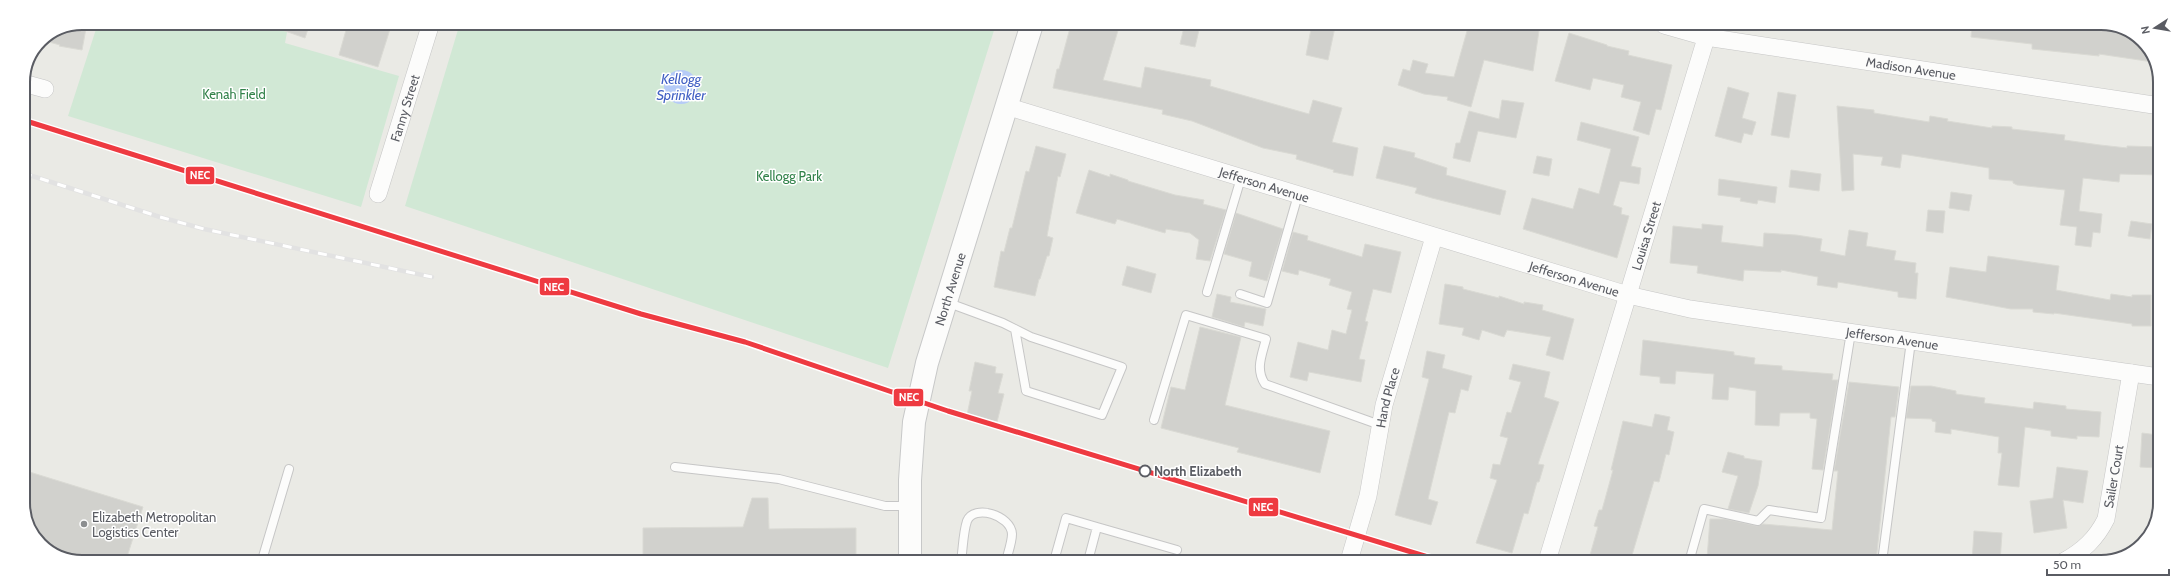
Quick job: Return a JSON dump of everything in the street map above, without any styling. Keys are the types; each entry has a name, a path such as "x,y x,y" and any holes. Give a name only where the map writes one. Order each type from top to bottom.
{"main road":[{"name":"North Avenue","path":"910,555 910,506 914,422 927,362 1030,30"}],"street":[{"name":"Fanny Street","path":"378,194 429,30"},
{"name":"Madison Avenue","path":"1708,31 2153,105"},
{"name":"Louisa Street","path":"1549,555 1708,31"},
{"path":"30,85 45,89"},
{"name":"Jefferson Avenue","path":"1006,106 1628,295 1690,309 2153,376"},
{"name":"Hand Place","path":"1351,555 1362,519 1372,474 1380,425 1434,237"},
{"name":"Sailer Court","path":"2075,555 2087,547 2098,534 2106,519 2131,373"}],"lane":[{"path":"1207,292 1241,178"},
{"path":"1240,294 1267,303 1298,195"},
{"path":"946,302 1004,323 1015,329 1031,338 1122,367 1102,415 1026,390 1015,329"},
{"path":"1154,420 1186,315 1266,339 1259,366 1260,376 1265,384 1380,425"},
{"path":"1691,555 1704,509 1758,521 1769,510 1821,518 1851,332"},
{"path":"1883,555 1911,341"},
{"path":"675,467 779,479 885,506 910,506"},
{"path":"263,555 289,469"},
{"path":"962,555 968,520 973,514 978,513 1001,516 1009,524 1012,534 1007,555"},
{"path":"1056,555 1066,518 1177,550"},
{"path":"1089,555 1096,527"}],"green space":[{"name":"Kenah Field","path":"96,30 281,30 287,32 285,43 399,76 361,207 68,116"},
{"name":"Kellogg Park","path":"458,30 994,30 888,368 405,206"}],"water":[{"name":"Kellogg Sprinkler","path":"678,70 684,70 693,75 697,81 697,93 693,99 684,104 678,104 669,99 664,90 664,84 669,75"}],"building":[{"path":"86,30 82,50 59,46 60,45 49,42 62,34 72,31"},
{"path":"282,30 308,30 305,38"},
{"path":"346,30 390,30 378,67 339,55"},
{"path":"1069,30 1118,30 1103,80 1141,88 1145,67 1211,80 1210,86 1309,114 1313,100 1342,108 1332,142 1358,148 1353,176 1333,172 1334,170 1296,159 1297,155 1263,148 1192,121 1162,114 1163,110 1053,88 1057,69 1059,69"},
{"path":"1183,30 1199,30 1195,47 1180,44"},
{"path":"1311,30 1334,30 1328,60 1306,55"},
{"path":"1467,30 1539,30 1533,71 1484,60 1471,107 1447,100 1448,97 1424,94 1398,85 1403,69 1410,71 1413,60 1428,64 1425,73 1454,77"},
{"path":"1972,30 2107,30 2121,34 2130,39 2135,43 2135,48 2140,48 2149,61 2099,54 2099,56 2032,49 2032,44 1971,37"},
{"path":"1569,33 1607,46 1629,51 1628,55 1672,65 1661,110 1656,109 1649,135 1633,130 1641,102 1621,97 1624,85 1593,78 1590,90 1555,81"},
{"path":"1728,87 1749,93 1742,118 1756,122 1752,135 1744,133 1741,143 1715,136"},
{"path":"1778,92 1796,95 1789,138 1771,135"},
{"path":"1502,100 1524,103 1516,138 1478,131 1470,162 1453,158 1456,143 1460,143 1469,111 1499,119"},
{"path":"1837,106 1874,110 1874,113 1929,122 1930,116 1948,119 1947,121 1992,128 1992,126 2012,127 2012,129 2065,135 2064,140 2100,145 2127,148 2127,146 2153,147 2153,175 2120,174 2119,182 2083,178 2079,211 2102,214 2100,233 2093,232 2091,247 2075,245 2077,227 2060,225 2065,190 2017,185 2013,183 2013,181 1989,179 1989,168 1902,154 1900,168 1881,165 1883,157 1853,154 1854,190 1842,191"},
{"path":"1581,122 1639,137 1631,166 1641,168 1639,184 1620,181 1613,205 1622,208 1621,214 1629,216 1617,258 1523,229 1532,198 1573,209 1579,188 1599,194 1611,149 1577,140"},
{"path":"1036,146 1066,154 1060,177 1058,176 1047,236 1053,238 1049,256 1047,256 1035,296 994,287 1001,251 1004,252 1010,228 1012,228 1026,171 1029,172"},
{"path":"1384,146 1415,153 1414,157 1447,168 1446,175 1506,191 1500,215 1415,193 1417,188 1376,178"},
{"path":"1537,156 1552,159 1549,176 1533,173"},
{"path":"1089,170 1110,177 1110,174 1175,195 1204,200 1203,204 1226,210 1210,261 1196,259 1199,240 1190,233 1166,229 1165,233 1117,219 1115,224 1076,213"},
{"path":"1791,170 1821,174 1819,191 1789,187"},
{"path":"1719,179 1777,187 1775,203 1758,200 1757,204 1740,201 1741,198 1718,195"},
{"path":"1951,192 1972,195 1969,211 1949,208"},
{"path":"1928,210 1945,211 1943,233 1926,231"},
{"path":"1236,213 1283,229 1267,281 1249,276 1252,262 1224,254"},
{"path":"2131,221 2152,224 2150,239 2128,236"},
{"path":"1702,224 1723,226 1721,242 1763,247 1764,233 1796,235 1822,239 1820,251 1845,256 1849,230 1868,233 1866,246 1896,251 1894,260 1916,263 1915,273 1918,273 1916,299 1898,297 1898,292 1838,282 1837,288 1817,285 1818,277 1781,270 1781,272 1744,270 1743,281 1697,273 1698,266 1670,263 1673,226 1702,229"},
{"path":"1293,232 1308,236 1307,240 1362,257 1365,244 1401,252 1391,293 1373,289 1365,321 1368,322 1359,359 1365,360 1361,382 1309,372 1307,381 1290,377 1298,342 1328,350 1332,330 1346,334 1352,310 1347,309 1352,292 1329,285 1331,279 1299,270 1298,275 1282,271"},
{"path":"1988,256 2059,266 2056,290 2110,300 2111,294 2132,297 2132,295 2151,295 2151,326 2132,326 2132,324 2054,313 2033,312 2033,309 2011,309 1946,297 1950,267 1986,272"},
{"path":"1127,266 1156,274 1151,293 1122,285"},
{"path":"1445,284 1463,287 1463,289 1499,298 1499,296 1524,304 1524,302 1543,305 1542,310 1574,319 1563,360 1546,355 1551,337 1507,330 1504,337 1482,330 1479,340 1462,335 1464,328 1439,324"},
{"path":"1217,294 1231,297 1230,302 1266,309 1263,326 1245,322 1244,327 1212,317"},
{"path":"1200,327 1241,337 1225,405 1330,431 1320,473 1237,452 1239,448 1161,428 1171,387 1185,390"},
{"path":"1643,340 1734,352 1734,355 1755,358 1754,364 1782,366 1782,370 1833,374 1832,380 1838,380 1823,470 1812,469 1817,419 1810,418 1810,413 1780,413 1779,426 1755,425 1756,391 1729,387 1728,400 1712,399 1714,374 1676,371 1675,384 1660,383 1660,377 1640,375"},
{"path":"1427,351 1445,355 1442,368 1472,376 1468,391 1461,389 1455,413 1449,412 1428,499 1438,502 1431,525 1395,515 1429,379 1422,377"},
{"path":"975,362 996,367 995,373 1003,374 998,393 1004,394 997,422 967,415 972,391 969,391"},
{"path":"1513,364 1550,372 1544,397 1559,402 1538,464 1544,465 1539,482 1537,482 1528,514 1524,513 1512,553 1476,543 1497,480 1490,478 1493,464 1500,465 1508,438 1500,436 1507,412 1511,413 1521,382 1509,379"},
{"path":"1849,382 1899,387 1895,417 1891,417 1877,555 1707,555 1710,519 1725,519 1757,526 1763,524 1832,530 1838,471 1834,471"},
{"path":"1911,386 1931,386 1956,391 1956,394 1985,398 1984,403 2033,409 2034,402 2066,406 2066,409 2101,412 2099,437 2077,436 2077,439 2051,436 2051,431 2025,427 2019,487 1998,485 2002,453 1998,453 1999,437 1951,429 1951,434 1935,432 1936,422 1932,421 1932,419 1906,418"},
{"path":"1655,414 1670,417 1667,430 1674,432 1669,455 1666,454 1659,482 1654,481 1632,555 1590,555 1598,527 1594,526 1599,510 1602,510 1613,470 1611,470 1623,421 1652,427"},
{"path":"2142,433 2153,434 2153,468 2140,467"},
{"path":"1728,452 1744,456 1744,458 1762,461 1758,486 1749,513 1728,509 1738,476 1722,472"},
{"path":"2057,467 2088,471 2083,503 2063,500 2067,528 2034,533 2030,501 2053,498"},
{"name":"Elizabeth Metropolitan Logistics Center","path":"30,472 143,507 128,555 76,555 62,551 43,537 34,523 30,506"},
{"path":"752,498 768,498 769,529 856,528 856,555 643,555 643,528 743,527"},
{"path":"1974,531 2002,533 2000,555 1972,555"}],"railway":[{"path":"30,175 160,217 204,229 432,277"}],"transit line":[{"name":"NEC","path":"30,122 641,314 745,342 948,411 1421,555"}],"place":[{"name":"North Elizabeth","path":"1145,471"},
{"name":"Elizabeth Metropolitan Logistics Center","path":"84,524"}]}
